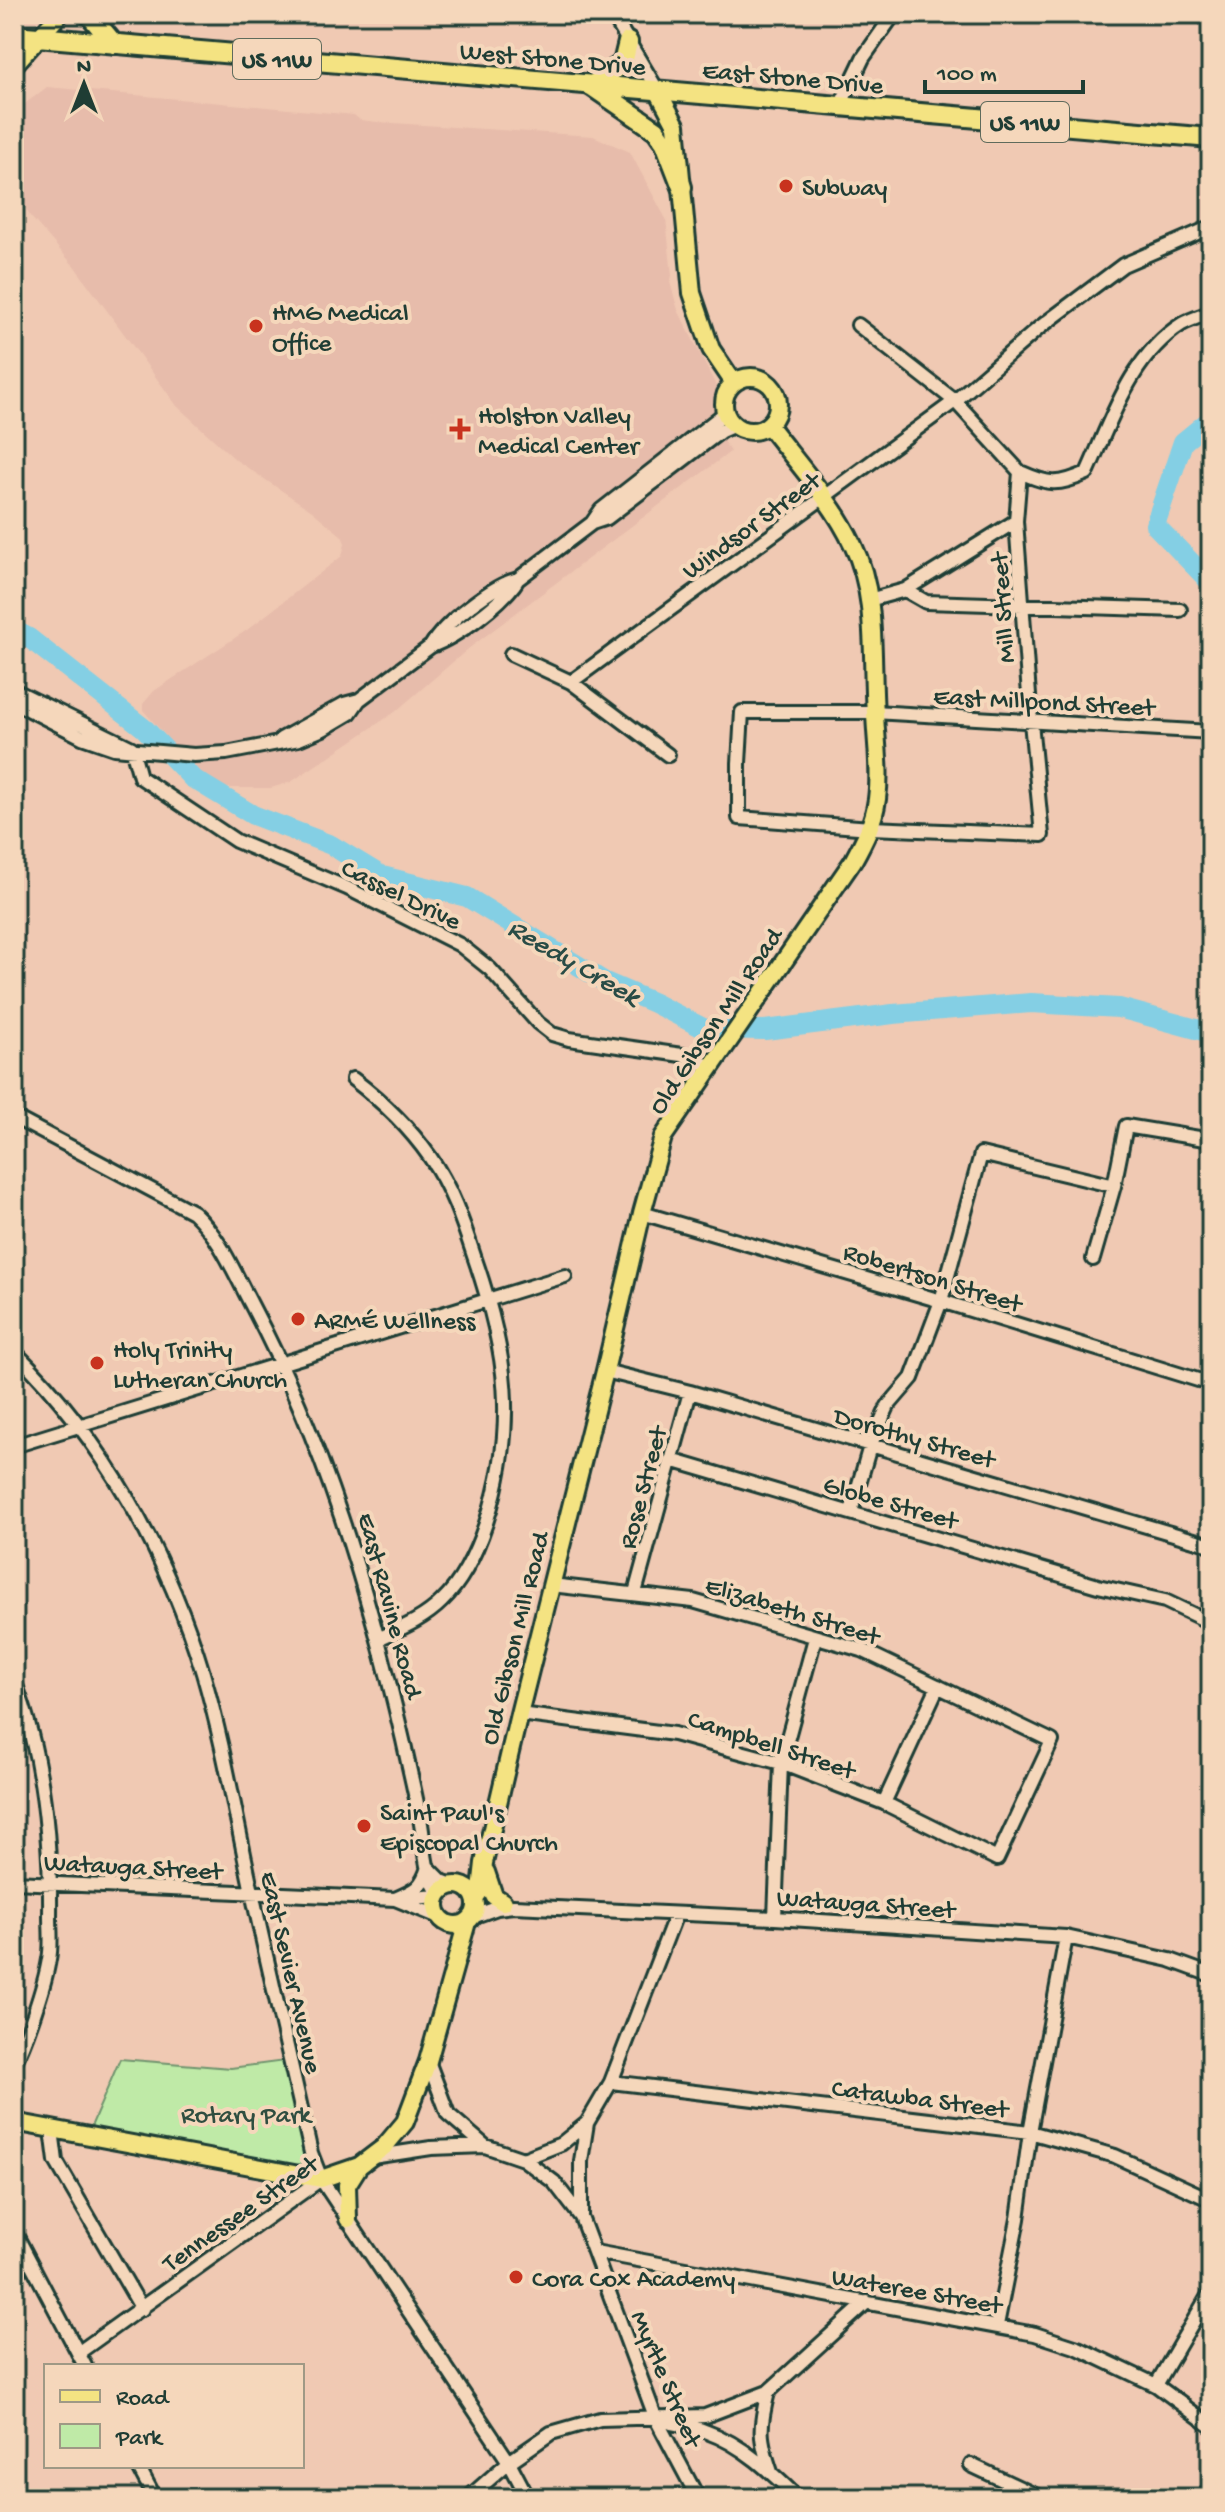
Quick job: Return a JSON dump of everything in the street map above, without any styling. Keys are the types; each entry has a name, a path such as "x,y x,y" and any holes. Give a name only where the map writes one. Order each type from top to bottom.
{"highway":[{"path":"89,14 114,44"},
{"name":"West Stone Drive","path":"14,35 658,91"},
{"path":"628,42 623,63 591,86 656,130 665,143 682,187"},
{"name":"East Stone Drive","path":"658,91 1211,138"}],"main road":[{"path":"14,65 60,14"},
{"path":"658,91 676,125 692,293 711,349 734,383"},
{"path":"750,377 766,381 772,387 778,411 768,425 752,431 730,419 725,396 734,383 750,377"},
{"name":"Old Gibson Mill Road","path":"457,1893 481,1890 484,1863 519,1714 663,1137 853,861 871,828 877,800 879,770 869,600 854,545 768,425"},
{"path":"484,1863 494,1896 509,1904"},
{"path":"348,2219 347,2185 405,2122 428,2061 455,1959 476,1908 457,1893 435,1907 455,1959"},
{"path":"442,1920 456,1925 469,1920"},
{"path":"14,2122 321,2179"},
{"name":"Tennessee Street","path":"321,2179 366,2161"}],"street":[{"path":"612,14 658,91"},
{"path":"840,106 863,58 894,14"},
{"name":"Windsor Street","path":"571,682 955,401 1039,328 1123,265 1211,227"},
{"path":"858,325 955,401 1020,472 1046,484 1067,482 1087,473 1120,396 1153,350 1183,324 1211,312"},
{"path":"14,702 82,737 114,748 194,755 226,753 278,741 344,704 359,700 431,646 439,632 504,582 518,579 592,523 601,510 730,419"},
{"name":"Mill Street","path":"871,828 1042,835 1016,521 1020,472"},
{"path":"869,600 905,590 1016,521"},
{"path":"905,590 926,602 1180,610"},
{"path":"511,654 571,682 668,755"},
{"path":"14,690 137,749"},
{"name":"East Millpond Street","path":"871,828 739,818 742,712 874,712 1211,732"},
{"name":"Cassel Drive","path":"137,749 136,770 140,777 228,836 375,901 460,945 490,969 538,1023 552,1034 715,1059"},
{"path":"353,1079 403,1124 430,1157 450,1191 500,1339 506,1398 504,1457 481,1538 465,1570 443,1601 413,1624 380,1638"},
{"name":"East Ravine Road","path":"14,1117 193,1212 205,1223 225,1255 281,1364 339,1504 380,1638 412,1778 428,1867"},
{"path":"1093,1259 1114,1186 1126,1126 1211,1140"},
{"path":"851,1512 870,1446 888,1406 912,1378 941,1301 981,1154 1114,1186"},
{"name":"Robertson Street","path":"642,1213 1211,1384"},
{"path":"14,1446 565,1276"},
{"name":"East Sevier Avenue","path":"14,1351 80,1426 118,1483 148,1536 190,1634 215,1721 311,2153 321,2179 509,2462 528,2498"},
{"name":"Dorothy Street","path":"605,1371 690,1392 1211,1545"},
{"name":"Rose Street","path":"635,1593 690,1392"},
{"name":"Globe Street","path":"671,1460 1098,1586 1165,1601 1211,1623"},
{"name":"Elizabeth Street","path":"551,1585 693,1601 862,1650 1052,1741 997,1859"},
{"path":"775,1918 781,1763 815,1638"},
{"path":"14,1680 27,1716 41,1773 51,1883 49,1959 22,2049 14,2064"},
{"path":"884,1803 938,1686"},
{"name":"Campbell Street","path":"519,1714 674,1734 781,1763 884,1803 997,1859"},
{"path":"395,1899 412,1892 424,1880 428,1867 457,1893"},
{"name":"Watauga Street","path":"14,1882 395,1899 457,1893 509,1904 1066,1937 1170,1960 1211,1975"},
{"name":"Watauga Street","path":"395,1899 442,1920"},
{"name":"Watauga Street","path":"469,1920 509,1904"},
{"path":"523,2159 561,2144 587,2123 611,2082 676,1914"},
{"path":"997,2325 1066,1937"},
{"path":"428,2061 448,2114 485,2146"},
{"name":"Catawba Street","path":"611,2082 1030,2132 1115,2156 1211,2200"},
{"path":"581,2217 581,2161 587,2123"},
{"path":"52,2130 56,2161 142,2309"},
{"name":"Tennessee Street","path":"366,2161 431,2148 485,2146 523,2159"},
{"name":"Myrtle Street","path":"523,2159 554,2182 581,2217 656,2419 698,2498"},
{"name":"Tennessee Street","path":"78,2353 321,2179"},
{"path":"14,2231 84,2364"},
{"name":"Wateree Street","path":"595,2252 997,2325 1078,2348 1156,2385 1211,2426"},
{"path":"1156,2385 1211,2291"},
{"path":"468,2498 509,2462 551,2433 600,2419 705,2416 768,2392 867,2302"},
{"path":"768,2392 760,2425 761,2444 771,2472"},
{"path":"656,2419 709,2432 771,2472 798,2498"},
{"path":"971,2465 1041,2498"},
{"path":"139,2468 149,2496"}],"shaded area":[{"name":"Holston Valley Medical Center","path":"47,87 354,115 360,120 377,122 593,136 630,152 666,219 670,282 678,310 717,388 716,409 710,417 730,452 468,649 395,712 291,782 271,788 223,788 207,779 170,741 143,710 143,704 154,691 247,630 342,556 345,543 342,536 312,511 236,460 177,406 75,267 30,216 14,187 14,112"}],"green space":[{"name":"Rotary Park","path":"120,2059 231,2068 284,2061 305,2160 296,2169 90,2129"}],"waterway":[{"name":"Reedy Creek","path":"1211,419 1183,442 1155,525 1211,583"},
{"name":"Reedy Creek","path":"14,630 29,638 145,729 192,778 253,815 331,845 382,876 467,897 605,982 705,1029 765,1030 893,1014 1031,1003 1119,1008 1211,1033"}],"place":[{"name":"Subway","path":"786,186"},
{"name":"HMG Medical Office","path":"256,326"},
{"name":"Holston Valley Medical Center","path":"460,429"},
{"name":"ARMÉ Wellness","path":"298,1319"},
{"name":"Holy Trinity Lutheran Church","path":"97,1363"},
{"name":"Saint Paul's Episcopal Church","path":"364,1826"},
{"name":"Cora Cox Academy","path":"516,2277"}]}
